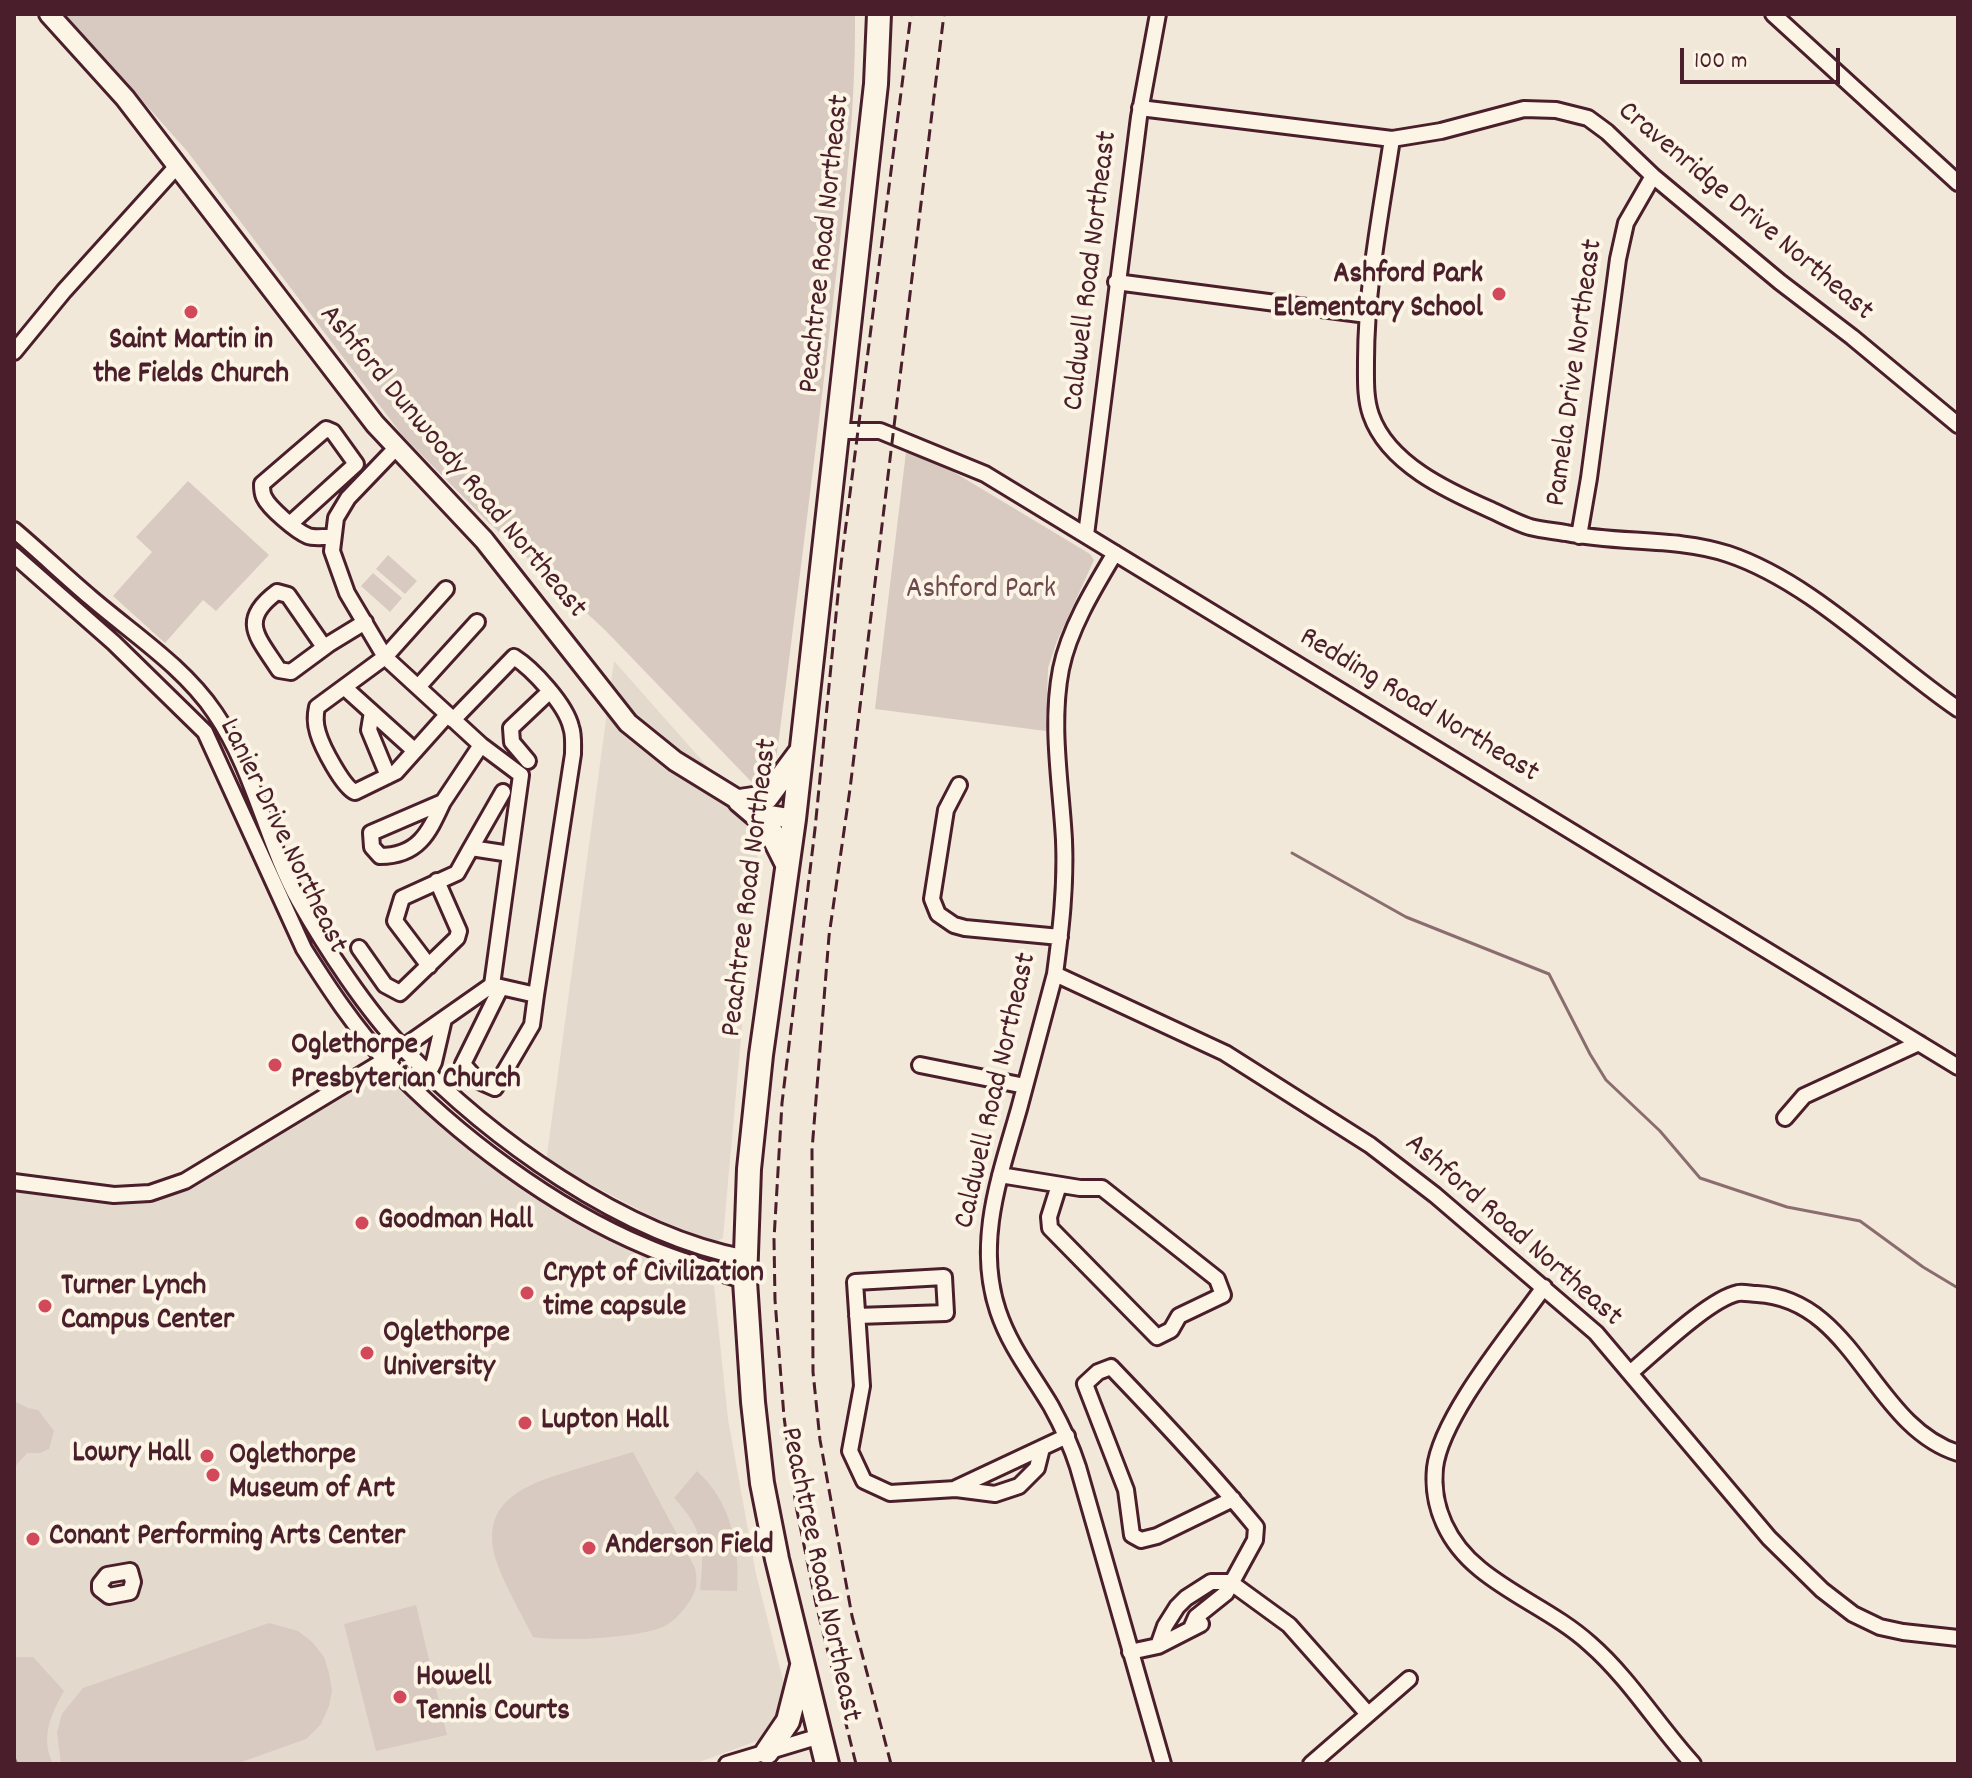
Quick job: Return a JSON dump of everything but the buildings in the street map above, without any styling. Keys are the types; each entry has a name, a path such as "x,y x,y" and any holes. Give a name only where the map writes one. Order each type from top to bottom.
{"highway":[{"name":"Peachtree Road Northeast","path":"827,1764 777,1559 762,1483 745,1281 749,1169 786,862 794,819 876,84 879,14"},
{"path":"740,801 767,797 799,753"},
{"path":"740,801 767,824 786,862"},
{"path":"767,1752 788,1721 803,1665"}],"main road":[{"name":"Ashford Dunwoody Road Northeast","path":"49,14 125,98 395,449 484,540 628,723 675,761 740,801 769,815 794,819"}],"street":[{"name":"Caldwell Road Northeast","path":"1086,535 1140,108 1158,14"},
{"path":"1773,14 1958,183"},
{"name":"Cravenridge Drive Northeast","path":"1140,108 1392,139 1441,131 1524,109 1556,110 1588,118 1653,176 1958,425"},
{"path":"1392,139 1367,315 1366,389 1371,416 1385,440 1402,459 1462,498 1528,526 1579,536 1694,546 1729,554 1801,592 1958,709"},
{"path":"14,352 64,291 177,166"},
{"name":"Pamela Drive Northeast","path":"1579,536 1618,259 1626,223 1653,176"},
{"path":"1116,282 1367,315"},
{"path":"290,524 356,464 333,432 326,429 262,484 263,496 290,524 309,537 327,537"},
{"name":"Redding Road Northeast","path":"836,431 880,431 985,474 1958,1067"},
{"path":"336,561 332,539 336,518 348,498 395,449"},
{"path":"362,484 343,496 327,524 327,537 347,593 385,657 450,718 481,745 521,775 497,986 463,1064 477,1080 495,1088 532,1025 573,754 571,727 563,709 526,665 514,657 450,718 415,751 396,772 355,792 350,790 318,733 315,718 317,707 385,657 446,589"},
{"name":"Lanier Drive Northeast","path":"14,530 182,675 215,711 236,748 297,898 351,982 403,1048 501,1136 592,1196 674,1237 714,1252 746,1258"},
{"name":"Caldwell Road Northeast","path":"1115,553 1068,644 1060,669 1057,730 1065,881 1060,937 1055,974 1000,1175 988,1240 990,1279 1009,1341 1067,1436 1078,1467 1163,1764"},
{"name":"Lanier Drive Northeast","path":"14,555 114,643 205,732 304,949 385,1060 462,1131 541,1189 644,1246 745,1281"},
{"path":"324,647 288,595 277,592 264,602 255,615 254,632 279,670 291,672 365,622"},
{"path":"418,687 477,622"},
{"path":"344,687 415,751"},
{"path":"528,761 512,742 511,728 549,692"},
{"path":"372,712 369,730 388,776"},
{"path":"443,802 371,833 372,847 380,856 391,856 425,840 443,802 481,745"},
{"path":"959,785 946,810 932,899 938,914 954,925 965,928 1060,937"},
{"path":"429,966 395,921 402,898 457,873 503,792"},
{"path":"471,848 510,854"},
{"path":"359,948 385,985 400,993 457,938 459,931 437,881"},
{"name":"Ashford Road Northeast","path":"1055,974 1225,1053 1358,1137 1435,1195 1596,1333 1769,1538 1822,1590 1853,1614 1880,1627 1958,1638"},
{"path":"14,1182 114,1195 150,1193 185,1181 385,1060 497,986 536,995"},
{"path":"429,1072 444,1019"},
{"path":"419,1036 435,1054"},
{"path":"1785,1118 1804,1096 1919,1043"},
{"path":"920,1065 1025,1086"},
{"path":"1000,1175 1059,1185 1102,1188 1217,1279 1223,1295 1179,1316 1171,1330 1157,1337 1050,1228 1049,1217 1059,1185"},
{"path":"857,1316 946,1313 944,1277 855,1282 857,1316 862,1386 850,1451 864,1481 890,1493 962,1486 995,1494 1019,1486 1037,1468 1037,1450"},
{"path":"1544,1287 1464,1399 1445,1434 1435,1467 1437,1503 1445,1530 1479,1568 1591,1645 1693,1764"},
{"path":"1630,1373 1717,1303 1738,1293 1769,1295 1789,1300 1832,1328 1895,1407 1919,1431 1934,1444 1958,1453"},
{"path":"1130,1652 1158,1646 1192,1626 1198,1626 1208,1617 1221,1604 1255,1540 1256,1527 1233,1499 1209,1470 1111,1367 1098,1372 1085,1384 1126,1490 1132,1535 1141,1540 1157,1536 1233,1499"},
{"path":"962,1486 1067,1436"},
{"path":"1158,1646 1165,1626 1177,1607 1211,1582 1228,1588 1289,1625 1368,1714"},
{"path":"1311,1764 1409,1679"},
{"path":"727,1764 820,1736"}],"shaded area":[{"path":"614,661 760,826 723,1238 708,1246 554,1165 543,1184"},
{"name":"Oglethorpe University","path":"386,1067 612,1237 679,1272 714,1286 728,1419 756,1574 795,1727 694,1764 14,1764 14,1186 121,1202 143,1200"}],"green space":[{"path":"65,14 855,14 851,132 843,211 772,792 766,797 605,630 486,520 402,435 187,151"},
{"name":"Ashford Park","path":"906,452 927,456 1090,554 1094,560 1048,668 1046,731 875,709"},
{"path":"188,481 269,555 216,611 203,600 165,643 113,596 152,552 136,537"},
{"path":"388,555 417,581 405,594 376,569"},
{"path":"373,573 402,598 390,612 361,586"},
{"path":"14,1401 38,1410 54,1431 49,1449 27,1453 14,1468"},
{"name":"Anderson Field","path":"633,1452 695,1568 696,1585 692,1598 674,1619 654,1630 600,1638 533,1637 494,1553 492,1534 496,1518 514,1495 527,1487"},
{"path":"697,1471 718,1496 731,1526 737,1558 737,1591 700,1590 700,1540 691,1519 674,1498"},
{"name":"Howell Tennis Courts","path":"416,1605 447,1735 376,1751 344,1624"},
{"path":"269,1623 298,1631 324,1657 332,1691 329,1706 321,1724 306,1739 236,1764 61,1764 57,1733 62,1714 83,1688"},
{"path":"14,1657 33,1657 64,1691 51,1717 47,1736 53,1764 14,1764"}],"waterway":[{"path":"1292,853 1406,917 1549,974 1606,1080 1660,1131 1700,1178 1787,1207 1860,1221 1923,1267 1958,1288"},
{"path":"14,1758 17,1764"}],"railway":[{"path":"856,1764 816,1604 796,1506 784,1417 775,1300 774,1239 782,1103 815,829 841,564 911,14"},
{"path":"891,1764 852,1616 820,1440 813,1372 812,1150 829,936 850,789 944,14"}],"place":[{"name":"Ashford Park Elementary School","path":"1499,294"},
{"name":"Saint Martin in the Fields Church","path":"191,312"},
{"name":"Oglethorpe Presbyterian Church","path":"275,1065"},
{"name":"Goodman Hall","path":"362,1223"},
{"name":"Crypt of Civilization time capsule","path":"527,1293"},
{"name":"Turner Lynch Campus Center","path":"45,1306"},
{"name":"Oglethorpe University","path":"367,1353"},
{"name":"Lupton Hall","path":"525,1423"},
{"name":"Lowry Hall","path":"207,1456"},
{"name":"Oglethorpe Museum of Art","path":"213,1475"},
{"name":"Conant Performing Arts Center","path":"33,1539"},
{"name":"Anderson Field","path":"589,1548"},
{"name":"Howell Tennis Courts","path":"400,1697"}]}
